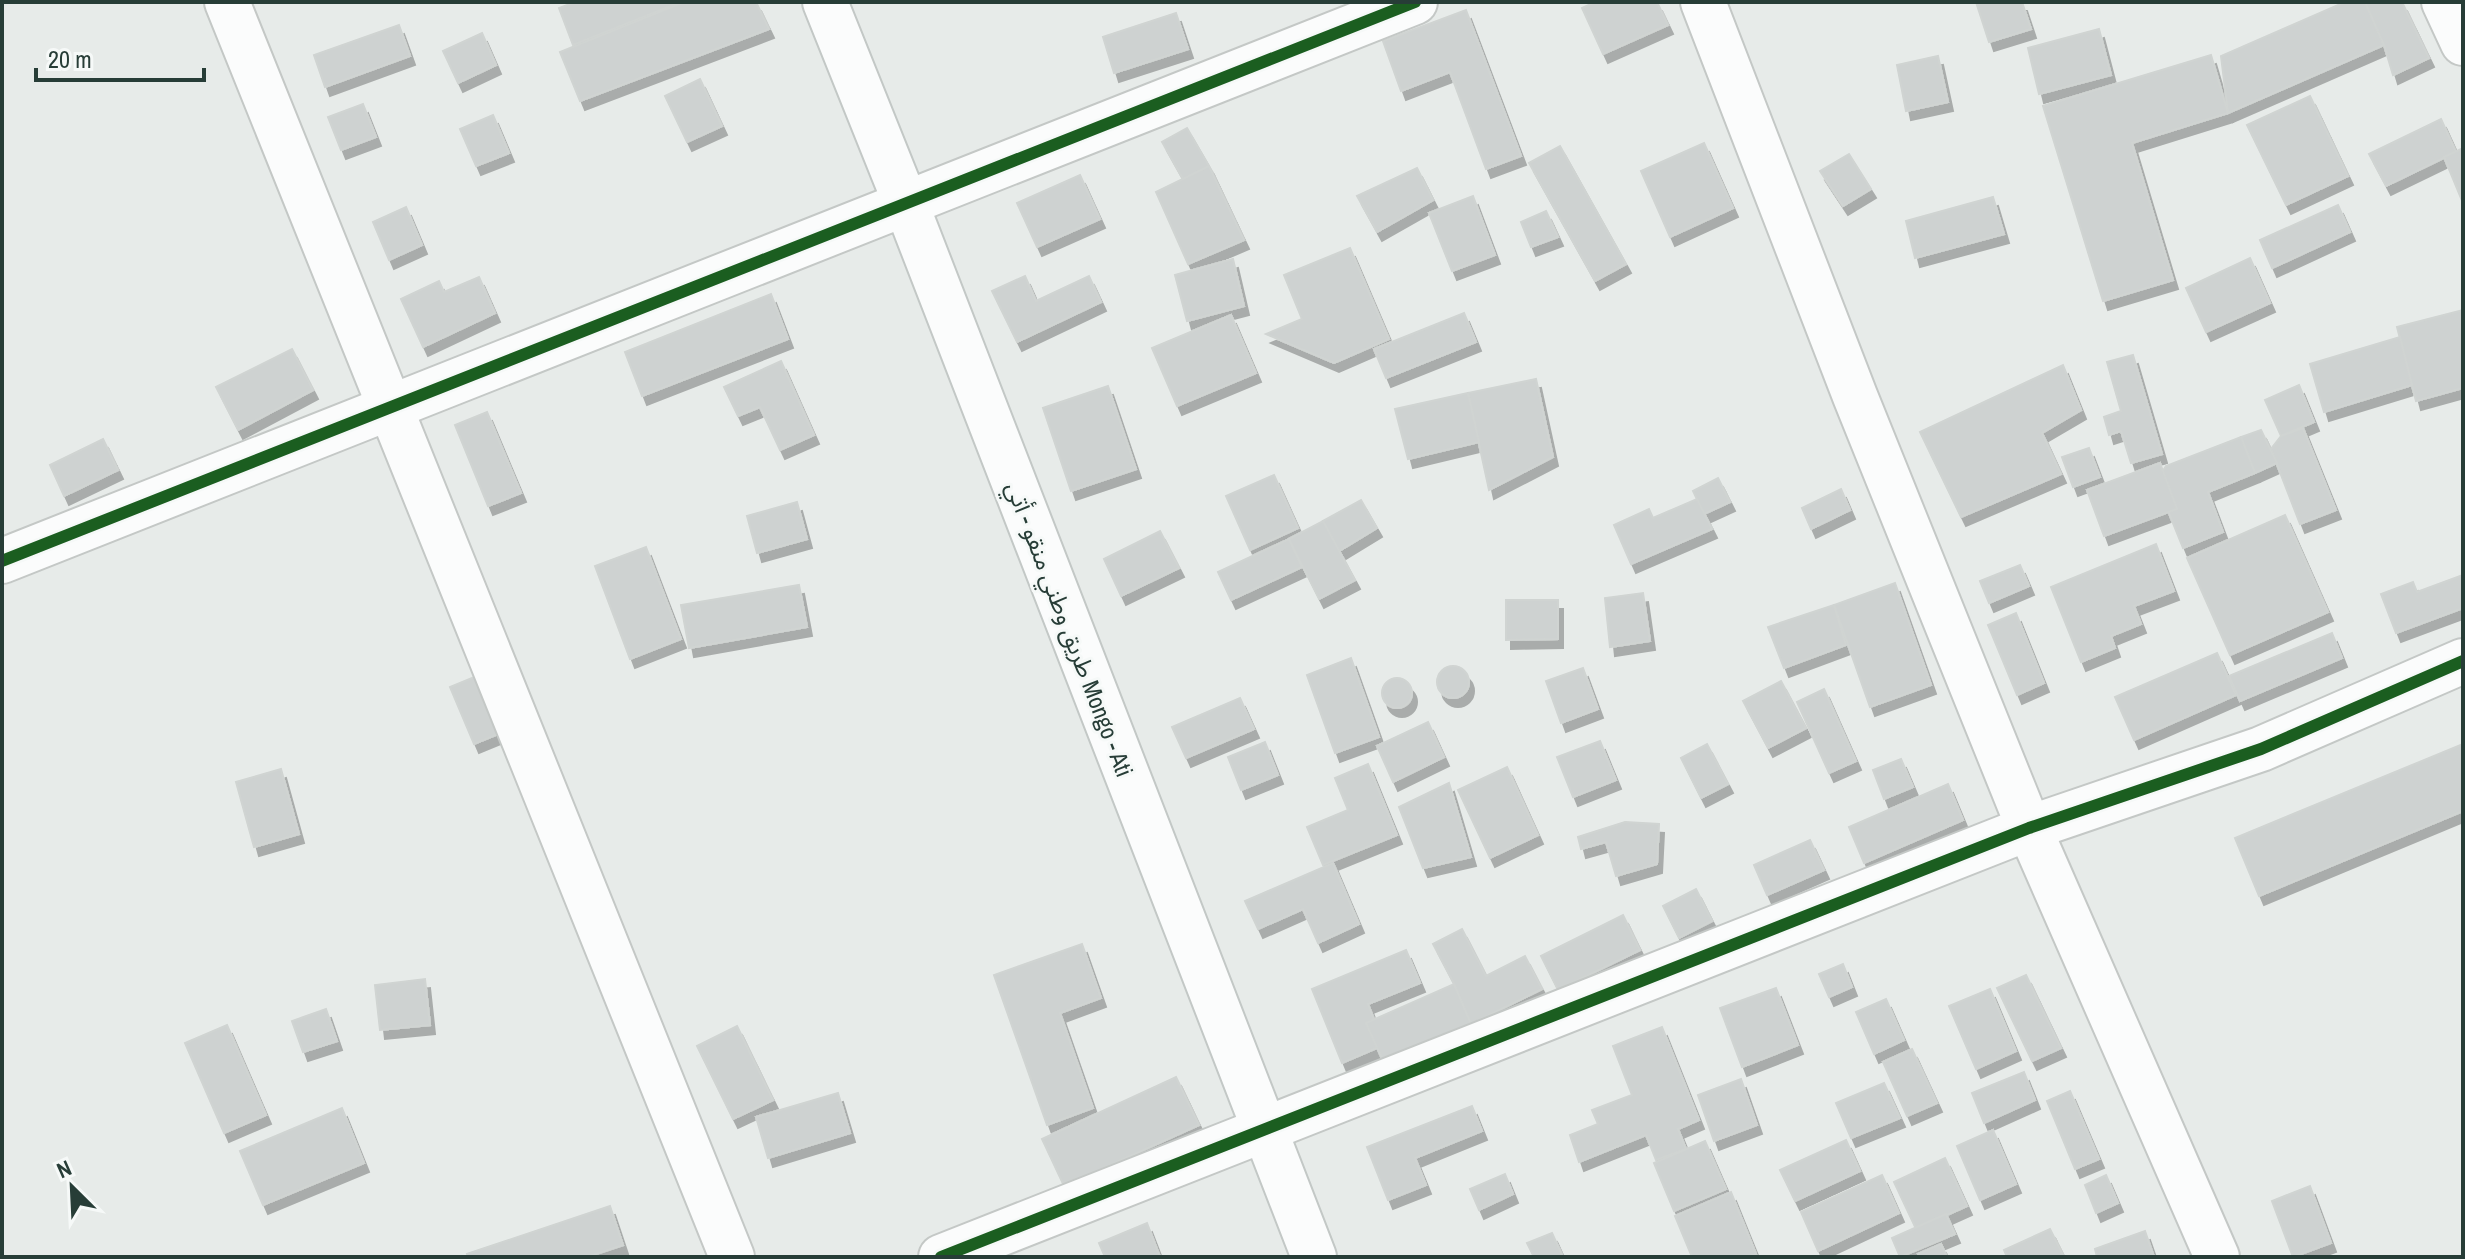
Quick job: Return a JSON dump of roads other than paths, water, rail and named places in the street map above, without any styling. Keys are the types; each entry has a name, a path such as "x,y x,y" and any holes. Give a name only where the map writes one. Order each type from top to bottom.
{"street":[{"path":"227,2 732,1257"},
{"name":"طريق وطني منقو - أتي Mongo - Ati","path":"825,2 1314,1257"},
{"path":"2,561 1415,2"},
{"path":"1703,2 1855,396 2029,828 2217,1257"},
{"path":"2444,2 2463,43"},
{"path":"941,1257 2029,828 2261,749 2463,661"}]}
